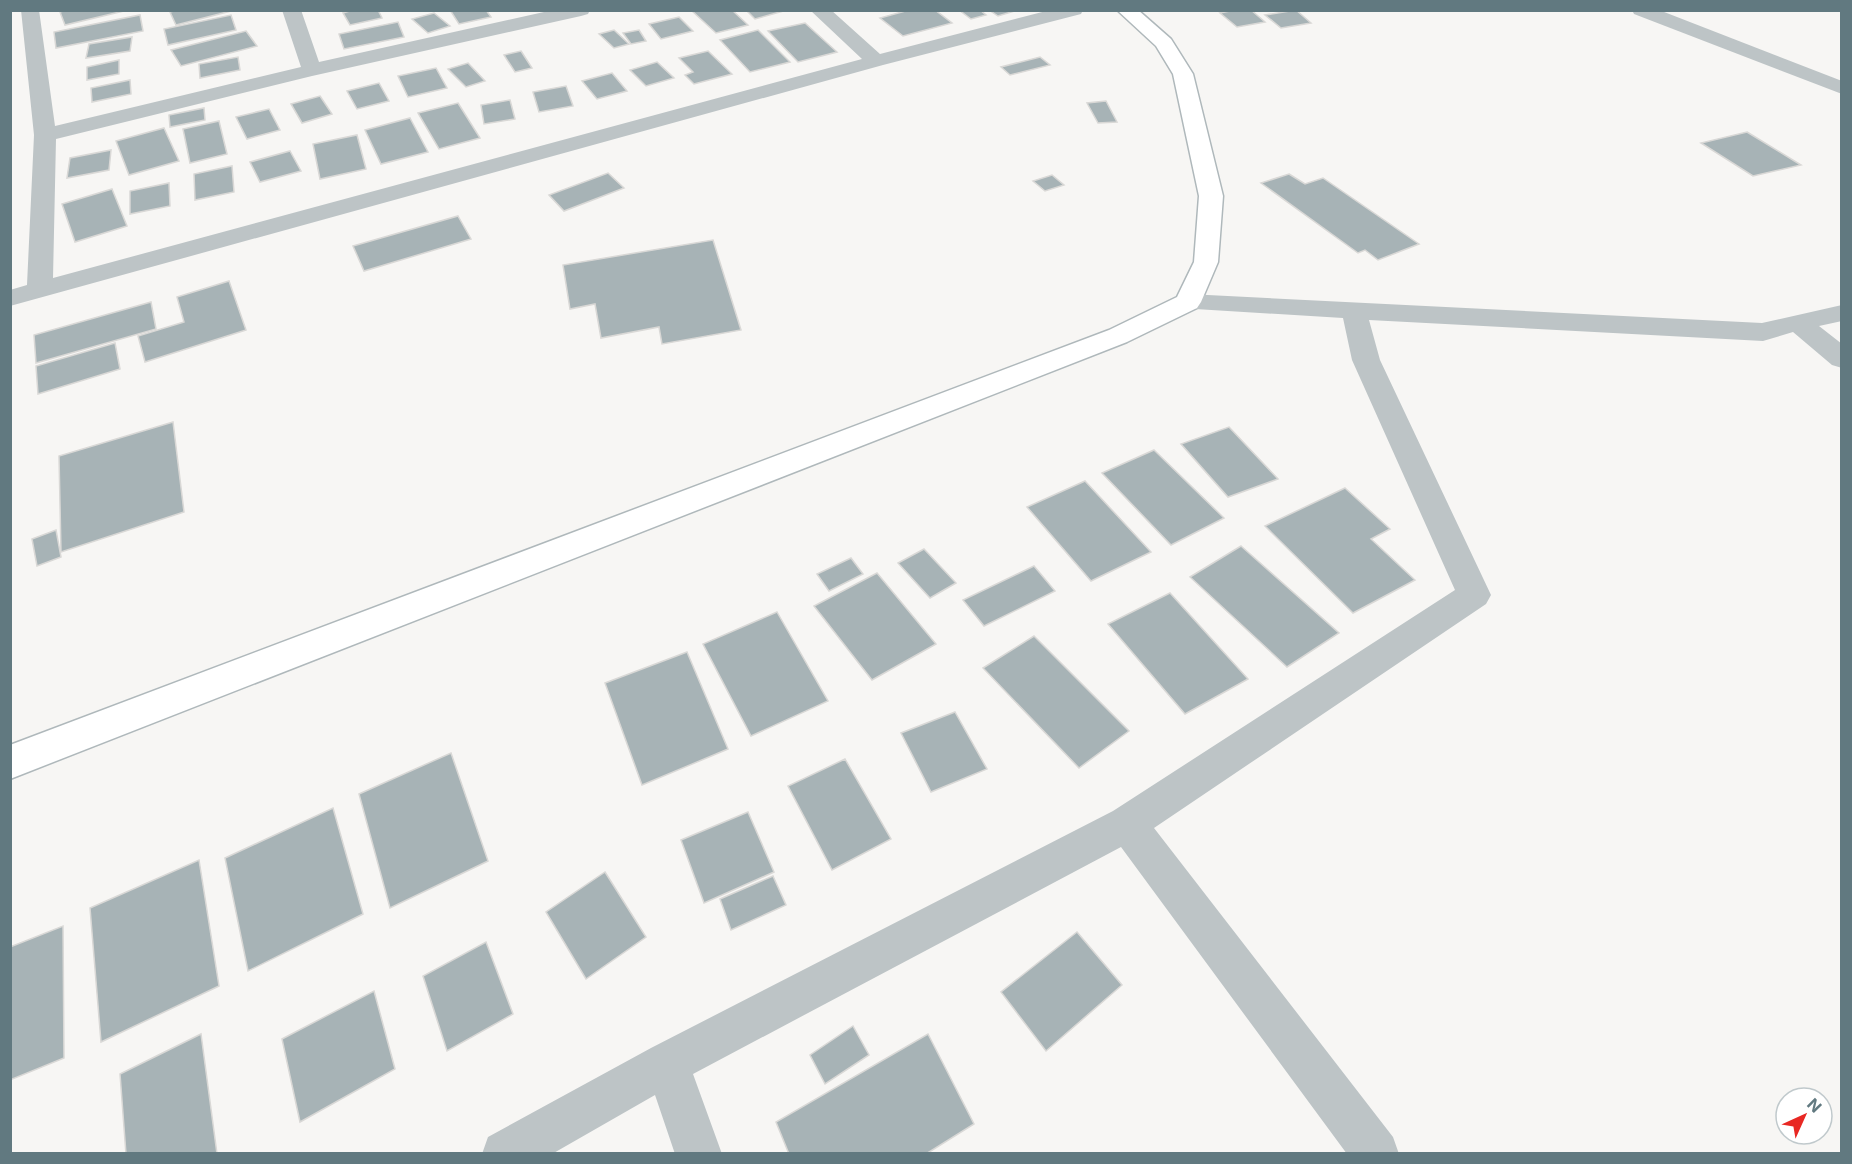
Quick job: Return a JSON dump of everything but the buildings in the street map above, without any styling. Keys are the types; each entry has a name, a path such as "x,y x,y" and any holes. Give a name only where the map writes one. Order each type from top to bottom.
{"street":[{"path":"30,10 45,135 40,290"},
{"path":"291,10 312,70"},
{"path":"45,135 555,13 581,10"},
{"path":"819,10 876,62"},
{"path":"10,298 1074,10"},
{"path":"1126,10 1164,43 1183,74 1209,184 1211,196 1206,262 1188,302"},
{"path":"1641,10 1842,88"},
{"path":"10,762 1107,340 1188,302 1763,332 1842,313"},
{"path":"505,1154 667,1064 1127,824 1474,595 1366,360 1354,311"},
{"path":"1797,322 1842,359"},
{"path":"1127,824 1376,1154"},
{"path":"667,1064 699,1154"}]}
